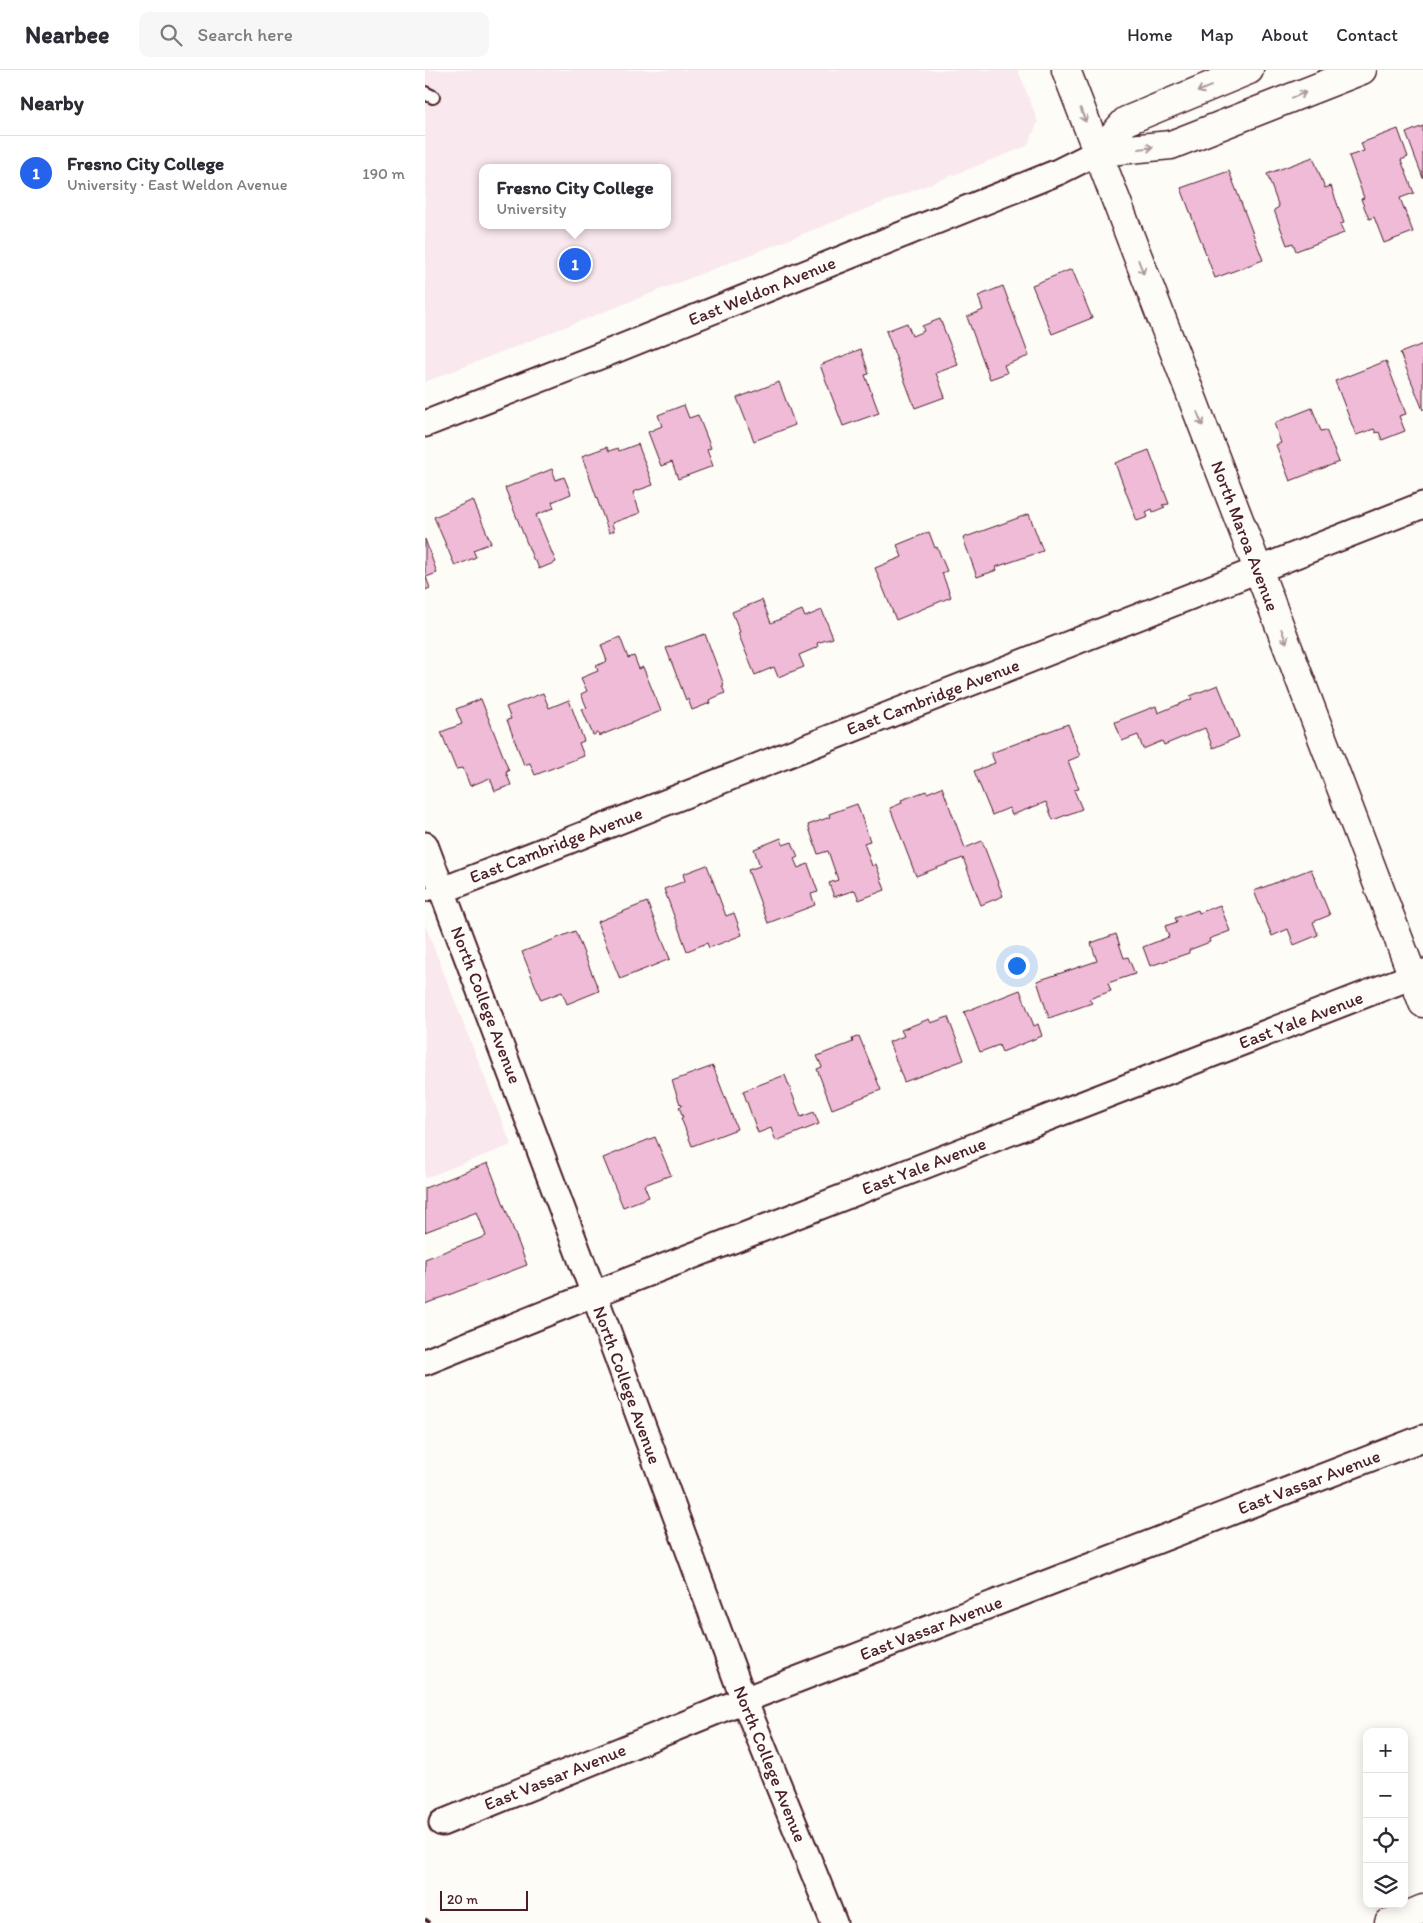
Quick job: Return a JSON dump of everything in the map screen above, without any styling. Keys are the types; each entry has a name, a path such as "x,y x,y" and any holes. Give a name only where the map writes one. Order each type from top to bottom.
{"main road":[{"name":"North Maroa Avenue","path":"1066,70 1258,569 1418,974 1423,1003"},
{"name":"East Weldon Avenue","path":"1098,152 1125,121 1249,70"},
{"name":"East Weldon Avenue","path":"1098,152 1171,145 1362,70"},
{"path":"1389,1923 1423,1909"}],"street":[{"name":"East Weldon Avenue","path":"425,424 1031,183 1098,152"},
{"name":"East Cambridge Avenue","path":"434,892 1423,505"},
{"name":"North College Avenue","path":"425,845 434,892 594,1294 744,1700 833,1923"},
{"name":"East Yale Avenue","path":"425,1362 594,1294 1418,974"},
{"name":"East Vassar Avenue","path":"442,1823 744,1700 1423,1438"}],"shaded area":[{"path":"425,70 1018,70 1038,122 1027,146 425,382"},
{"path":"425,925 511,1145 425,1178"}],"building":[{"path":"1423,126 1423,178 1406,133"},
{"path":"1398,129 1408,157 1401,160 1414,193 1400,198 1413,232 1384,243 1374,217 1369,219 1361,199 1364,198 1349,156 1364,151 1361,143"},
{"path":"1313,157 1325,188 1331,186 1344,223 1340,224 1344,233 1296,251 1293,243 1287,245 1274,210 1279,207 1267,174"},
{"path":"1229,171 1263,260 1215,278 1181,188"},
{"path":"1072,269 1092,318 1052,334 1032,285"},
{"path":"1003,286 1029,356 1004,365 1007,373 990,379 967,317 983,310 978,296"},
{"path":"940,319 958,365 936,373 945,397 915,408 886,331 907,323 912,336 924,331 922,326"},
{"path":"1423,344 1423,410 1400,353"},
{"path":"861,349 869,374 865,375 879,413 843,426 820,365"},
{"path":"1386,361 1406,414 1399,416 1405,431 1382,440 1379,432 1376,433 1374,429 1356,435 1335,381"},
{"path":"779,382 795,425 754,441 737,398"},
{"path":"684,405 689,418 698,415 711,448 707,450 713,466 678,479 672,462 661,466 648,432 662,426 658,415"},
{"path":"1312,408 1321,431 1326,430 1339,462 1290,481 1276,445 1281,443 1274,423"},
{"path":"638,444 653,485 633,492 640,513 612,523 614,531 609,533 582,456 607,447 609,451 618,448 619,451"},
{"path":"1149,450 1169,504 1162,505 1165,507 1153,512 1152,509 1146,512 1148,517 1137,521 1115,463"},
{"path":"552,469 556,480 564,477 571,494 552,502 554,508 536,515 556,562 539,569 536,561 534,561 505,488"},
{"path":"473,500 491,543 473,550 476,557 455,566 434,517"},
{"path":"1029,514 1043,551 996,567 997,570 977,577 963,538"},
{"path":"929,532 947,571 942,573 951,597 896,620 875,568 902,557 897,545"},
{"path":"425,539 437,573 426,577 430,588 425,590"},
{"path":"762,600 771,623 802,610 805,617 822,610 833,638 817,643 818,647 799,655 804,667 778,677 774,667 755,675 738,633 740,632 732,612"},
{"path":"705,634 724,685 722,686 725,693 709,700 710,703 692,710 688,699 686,700 666,648"},
{"path":"620,637 628,658 634,656 639,669 643,667 661,711 599,736 598,733 593,735 582,709 587,708 581,694 587,691 581,678 598,671 596,666 607,661 601,645"},
{"path":"1218,685 1239,737 1213,748 1205,728 1164,745 1162,741 1143,749 1138,735 1122,741 1115,722 1156,706 1158,713 1192,699 1190,696"},
{"path":"543,693 549,708 569,700 584,741 579,743 584,756 535,775 530,763 524,765 507,720 511,719 506,707"},
{"path":"481,699 509,771 506,772 511,785 495,791 490,778 470,786 463,768 456,769 441,732 462,724 456,709"},
{"path":"1068,724 1080,756 1068,761 1079,789 1074,790 1082,809 1053,820 1046,802 1012,815 1009,808 992,815 974,771 995,763 991,753"},
{"path":"942,787 965,848 982,841 1003,896 981,905 963,858 916,876 890,808 902,803 901,800"},
{"path":"857,804 870,841 864,843 872,866 876,864 885,890 859,900 855,890 834,897 829,883 838,880 828,851 818,854 808,825 830,817 829,814"},
{"path":"781,838 783,845 792,842 798,857 794,859 798,868 808,864 818,892 811,894 815,905 768,923 748,870 760,866 754,849"},
{"path":"707,865 726,916 734,913 742,935 709,948 707,943 687,951 664,889 685,881 683,874"},
{"path":"1311,869 1330,915 1313,922 1318,935 1294,945 1288,929 1272,936 1254,891"},
{"path":"647,902 670,959 620,979 597,922"},
{"path":"1220,905 1230,931 1209,939 1210,942 1189,950 1189,953 1150,966 1143,947 1169,937 1165,926 1177,922 1175,918 1198,910 1199,913"},
{"path":"575,931 599,991 567,1004 562,992 541,1000 522,952"},
{"path":"1116,934 1124,958 1128,957 1135,974 1108,983 1111,991 1089,999 1092,1003 1049,1018 1037,981 1097,961 1091,943"},
{"path":"1020,990 1034,1026 1038,1024 1042,1036 1002,1052 999,1045 980,1052 964,1012"},
{"path":"948,1017 964,1060 904,1082 889,1042 904,1036 901,1030 929,1019 931,1023"},
{"path":"859,1036 881,1090 832,1109 817,1069 822,1067 817,1056 853,1042 852,1039"},
{"path":"713,1066 737,1129 692,1146 681,1118 683,1117 679,1107 682,1106 672,1081"},
{"path":"785,1075 801,1117 814,1112 819,1124 776,1141 771,1128 758,1133 743,1091"},
{"path":"655,1137 671,1175 644,1185 649,1197 623,1207 603,1158"},
{"path":"488,1163 527,1265 425,1304 425,1259 486,1236 477,1212 425,1232 425,1188"}],"railway":[{"path":"425,1919 430,1923"}],"place":[{"name":"Fresno City College","path":"575,264"}]}
